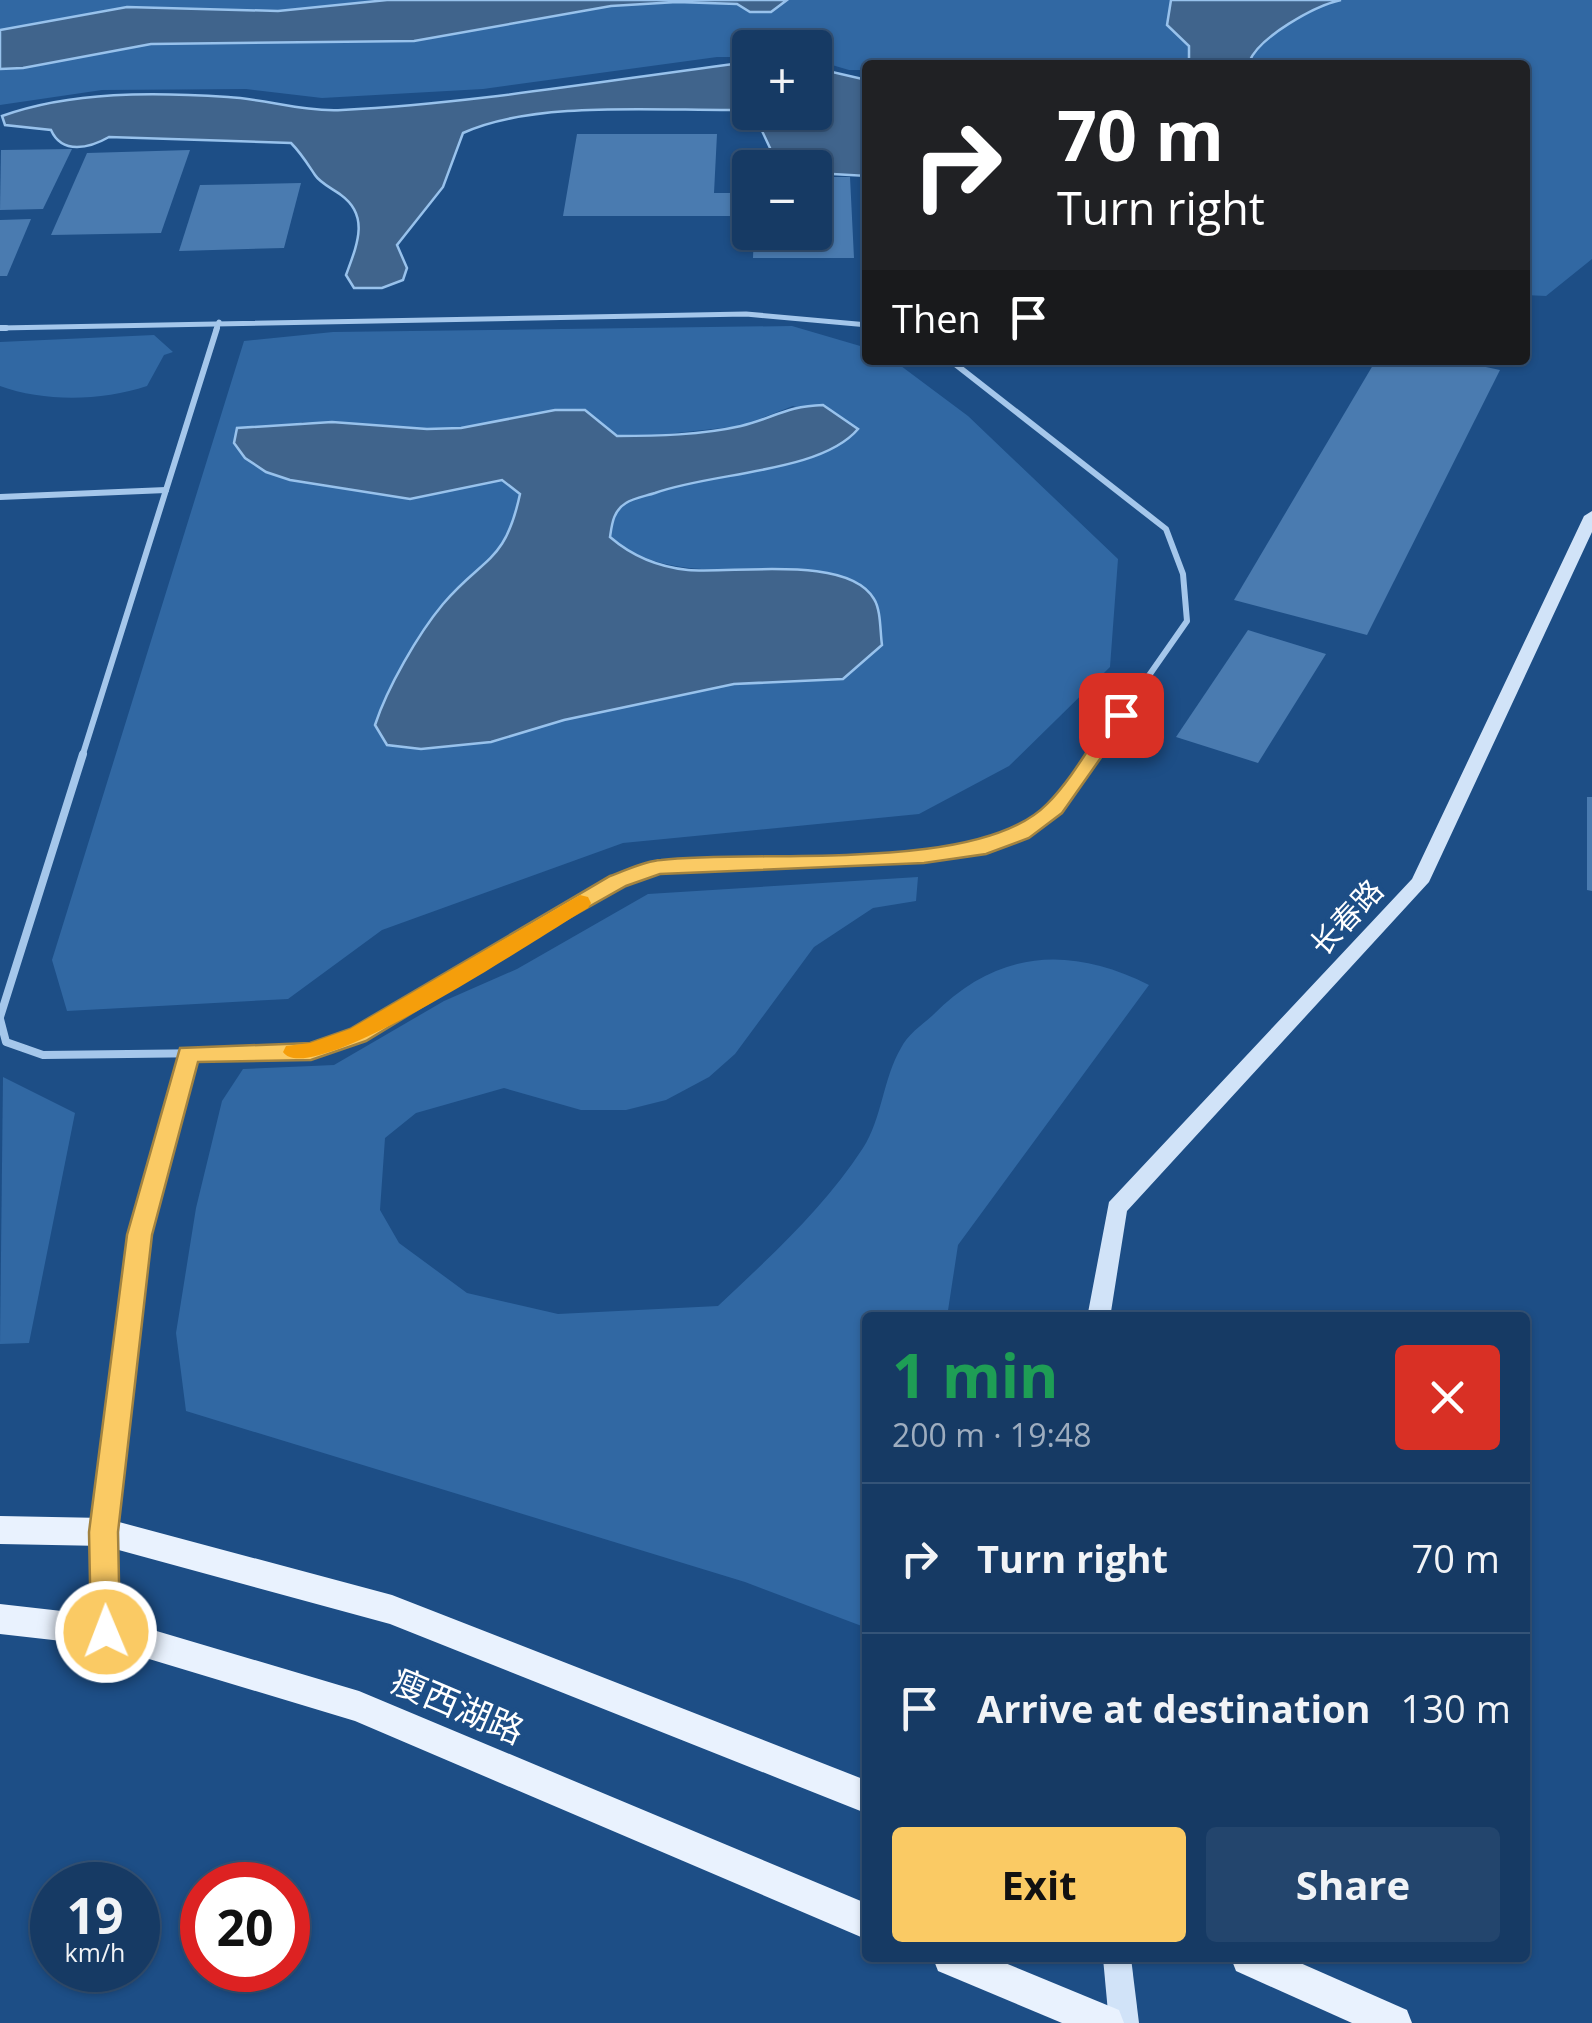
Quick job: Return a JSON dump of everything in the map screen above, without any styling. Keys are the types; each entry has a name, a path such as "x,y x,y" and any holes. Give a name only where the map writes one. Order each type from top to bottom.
{"main road":[{"name":"瘦西湖路","path":"0,1530 104,1532 392,1610 862,1796"},
{"name":"瘦西湖路","path":"0,1619 106,1632 359,1707 862,1919"},
{"path":"961,1962 1106,2023"},
{"path":"1258,1962 1394,2023"}],"street":[{"name":"长春路","path":"1099,1312 1117,1208 1420,882 1592,516"},
{"path":"1117,1962 1124,2023"}],"lane":[{"path":"0,328 746,314 862,324"},
{"path":"219,322 0,1018 6,1042 44,1055 311,1052 358,1035 618,881 658,867 924,856 979,849 1022,833 1055,809 1187,621 1188,588 1180,556 1166,529 956,365"},
{"path":"0,498 166,490"},
{"path":"106,1632 104,1532 140,1235 188,1054"}],"shaded area":[{"path":"0,0 1592,0 1592,259 1546,296 1530,295 1530,60 862,60 862,70 849,70 832,65 832,30 732,30 732,57 483,89 322,98 246,89 102,90 0,105"},
{"path":"387,0 787,0 771,12 750,12 737,4 611,6 414,41 151,44 0,69 0,30 127,7 278,11"},
{"path":"1171,0 1341,0 1289,24 1264,43 1250,60 1189,60 1189,46 1167,25"},
{"path":"732,64 732,110 561,111 492,123 463,133 443,187 397,245 407,268 403,280 382,288 354,288 346,275 358,232 356,212 317,178 291,143 109,137 77,147 62,143 51,130 5,125 2,116 56,102 142,94 242,98 327,110 393,107"},
{"path":"832,72 862,79 862,176 832,174 832,150 771,150 762,130 832,130"},
{"path":"792,326 862,347 862,365 900,365 968,416 1118,559 1110,667 1009,766 919,814 623,843 382,930 288,999 67,1011 52,960 244,341 333,332","holes":["793,406 858,429 841,444 792,463 678,486 628,501 616,514 610,537 654,561 677,566 799,570 860,583 843,679 734,684 564,720 491,742 421,749 442,605 501,550 511,533 520,494 502,480 410,499 290,480 266,472 302,422 461,428 555,410 585,410 616,436 648,436 741,426"]},
{"path":"154,335 173,352 164,355 147,386 111,395 73,398 35,395 0,386 0,342"},
{"path":"823,405 858,429 841,444 793,463 679,486 632,500 616,514 610,537 637,555 677,568 816,571 860,585 876,604 882,645 843,679 734,684 564,720 491,742 421,749 387,745 375,725 380,710 433,616 500,547 520,494 502,480 410,499 290,480 266,472 245,458 234,443 237,428 332,422 461,428 555,410 585,410 617,436 679,434 741,426 789,410"},
{"path":"918,877 916,901 873,908 814,947 735,1054 709,1077 666,1100 626,1110 581,1110 504,1088 416,1113 385,1138 380,1210 399,1243 467,1293 558,1314 718,1306 831,1191 869,1137 890,1072 904,1043 957,993 1008,966 1035,961 1090,964 1149,985 958,1245 948,1312 862,1312 862,1626 745,1582 186,1411 176,1333 196,1208 222,1101 243,1069 334,1065 444,1001 517,969 648,894"},
{"path":"3,1077 75,1113 29,1343 0,1344"}],"building":[{"path":"577,134 717,134 714,193 732,193 732,216 563,216"},
{"path":"72,149 43,209 0,210 1,150"},
{"path":"190,150 161,233 51,235 87,153"},
{"path":"832,177 850,177 854,258 753,258 753,250 832,250"},
{"path":"301,183 284,248 179,251 200,185"},
{"path":"31,219 7,276 0,276 0,220"},
{"path":"1373,365 1476,365 1500,370 1367,635 1234,600"},
{"path":"1248,630 1326,654 1258,763 1176,737"},
{"path":"1587,797 1592,797 1592,891 1587,890"}],"slow traffic":[{"path":"294,1052 311,1052 358,1035 580,903"}],"route":[{"path":"106,1632 104,1532 140,1235 188,1054 311,1052 358,1035 618,881 658,867 924,856 979,849 1022,833 1055,809 1121,715"}]}
